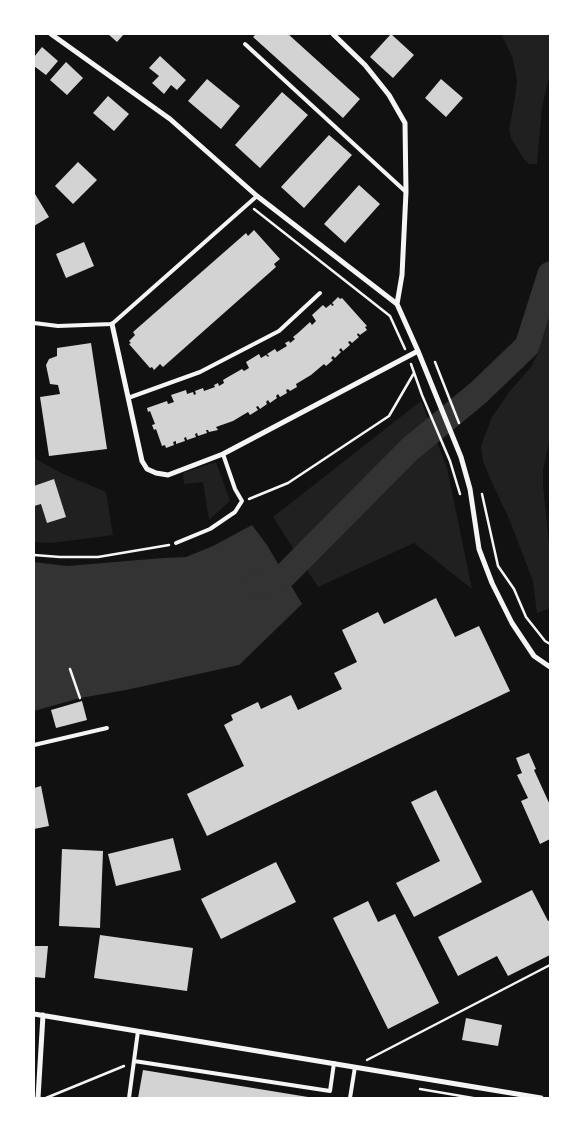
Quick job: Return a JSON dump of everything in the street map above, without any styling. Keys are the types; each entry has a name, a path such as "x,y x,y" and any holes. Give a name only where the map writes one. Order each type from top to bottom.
{"street":[{"path":"51,34 170,119 257,196 397,304 418,350 461,457 470,489 479,550 492,582 512,623 534,656 550,667"},
{"path":"333,34 365,65 389,95 405,123 406,192 402,274 397,304"},
{"path":"112,324 142,460 147,469 168,475 223,454 418,350"},
{"path":"34,1014 541,1098"},
{"path":"38,1098 43,1016"}],"lane":[{"path":"246,44 406,192"},
{"path":"34,323 58,326 112,324 257,196"},
{"path":"128,398 200,372 279,331 320,293"},
{"path":"176,543 210,529 235,512 242,501 235,489 223,454"},
{"path":"34,745 107,728"},
{"path":"129,1098 138,1031"},
{"path":"134,1062 330,1091 334,1063"},
{"path":"350,1098 355,1066"}],"path":[{"path":"248,204 390,316 450,461"},
{"path":"436,362 461,428"},
{"path":"242,501 288,483 389,416 414,373"},
{"path":"481,491 498,566 514,589 526,617 545,641 550,644"},
{"path":"34,555 98,557 176,543"},
{"path":"70,668 80,698"},
{"path":"355,1066 550,964"},
{"path":"44,1098 134,1062"}],"shaded area":[{"path":"501,34 550,34 550,73 542,107 537,164 529,164 523,158 511,138 509,130 517,80 512,56"},
{"path":"550,316 550,438 543,470 543,485 550,553 550,608 537,613 533,581 510,521 483,461 481,446 492,417 510,391 531,367 538,353"},
{"path":"421,401 447,468 472,589 414,543 318,587 273,517"},
{"path":"34,440 36,459 63,474 106,492 113,535 52,543 34,542"},
{"path":"216,462 230,501 209,520 203,482 184,484 183,473"},
{"path":"252,525 267,545 302,604 239,665 126,690 80,698 34,711 34,562 67,566 186,557 213,546"}],"building":[{"path":"108,34 124,34 117,42"},
{"path":"256,34 288,34 360,99 343,118 253,37"},
{"path":"391,34 414,55 393,78 370,57"},
{"path":"42,47 58,61 46,75 34,66 34,57"},
{"path":"160,56 186,80 177,90 171,85 164,94 152,83 159,76 149,68"},
{"path":"66,62 83,78 67,95 50,80"},
{"path":"207,79 240,106 221,129 188,101"},
{"path":"441,79 463,98 446,117 425,98"},
{"path":"282,92 308,115 260,168 235,145"},
{"path":"108,96 129,114 114,131 93,113"},
{"path":"329,135 352,155 304,208 281,187"},
{"path":"78,162 97,180 73,204 55,186"},
{"path":"359,185 380,204 345,243 324,224"},
{"path":"34,195 49,217 34,226"},
{"path":"254,230 280,259 274,264 276,267 163,367 160,364 154,370 152,367 150,368 129,344 131,343 129,341 135,335 133,332 246,233 248,236"},
{"path":"84,242 94,266 66,278 56,254"},
{"path":"338,297 342,298 367,326 365,327 367,330 360,335 358,333 359,337 352,343 348,342 350,345 343,351 341,348 339,350 341,352 335,358 333,356 331,358 333,360 326,366 324,364 296,384 297,387 290,391 286,390 287,393 280,397 278,394 277,398 270,403 268,400 267,404 260,409 258,406 256,407 258,410 250,415 248,412 233,421 216,427 218,430 209,432 206,430 207,433 198,436 197,433 195,434 196,437 187,440 186,437 184,438 185,441 176,444 176,441 173,442 174,445 166,448 165,445 162,446 156,429 154,430 152,425 155,424 150,411 148,412 147,408 167,401 168,404 174,402 171,395 186,390 187,394 193,392 194,395 196,394 195,391 203,388 204,391 215,387 214,385 218,383 219,386 224,383 223,380 242,369 244,371 249,368 246,362 259,354 261,358 266,355 268,357 267,354 275,349 277,352 287,346 285,343 289,341 290,343 295,339 293,337 310,322 312,325 316,321 312,315 323,305 326,308 331,304 332,306 334,305 332,303"},
{"path":"91,343 107,449 49,456 40,397 60,394 58,385 50,384 46,365 49,359 57,356 57,348"},
{"path":"54,479 66,517 47,523 41,504 34,506 34,486"},
{"path":"436,598 455,637 479,626 510,691 207,836 187,794 244,766 224,725 233,720 231,715 258,702 261,709 291,695 298,710 342,689 334,673 357,662 342,630 378,612 384,624"},
{"path":"82,701 87,720 56,728 51,710"},
{"path":"529,753 536,769 534,770 550,805 550,839 540,844 521,801 528,798 517,775 522,773 516,758"},
{"path":"41,786 49,826 34,829 34,788"},
{"path":"436,790 482,882 414,917 396,883 440,861 411,802"},
{"path":"173,838 181,870 116,886 108,854"},
{"path":"62,849 103,851 100,928 59,926"},
{"path":"276,862 296,902 221,939 201,899"},
{"path":"532,890 548,921 550,920 550,955 508,976 497,956 458,976 438,937"},
{"path":"368,901 378,922 395,914 439,1003 388,1029 333,918"},
{"path":"100,935 193,948 187,991 94,978"},
{"path":"34,946 48,946 45,978 34,977"},
{"path":"466,1018 502,1025 498,1046 462,1040"},
{"path":"143,1070 308,1097 308,1098 138,1098"}],"waterway":[{"path":"254,587 285,575 410,449 478,393 527,346 550,274"}]}
